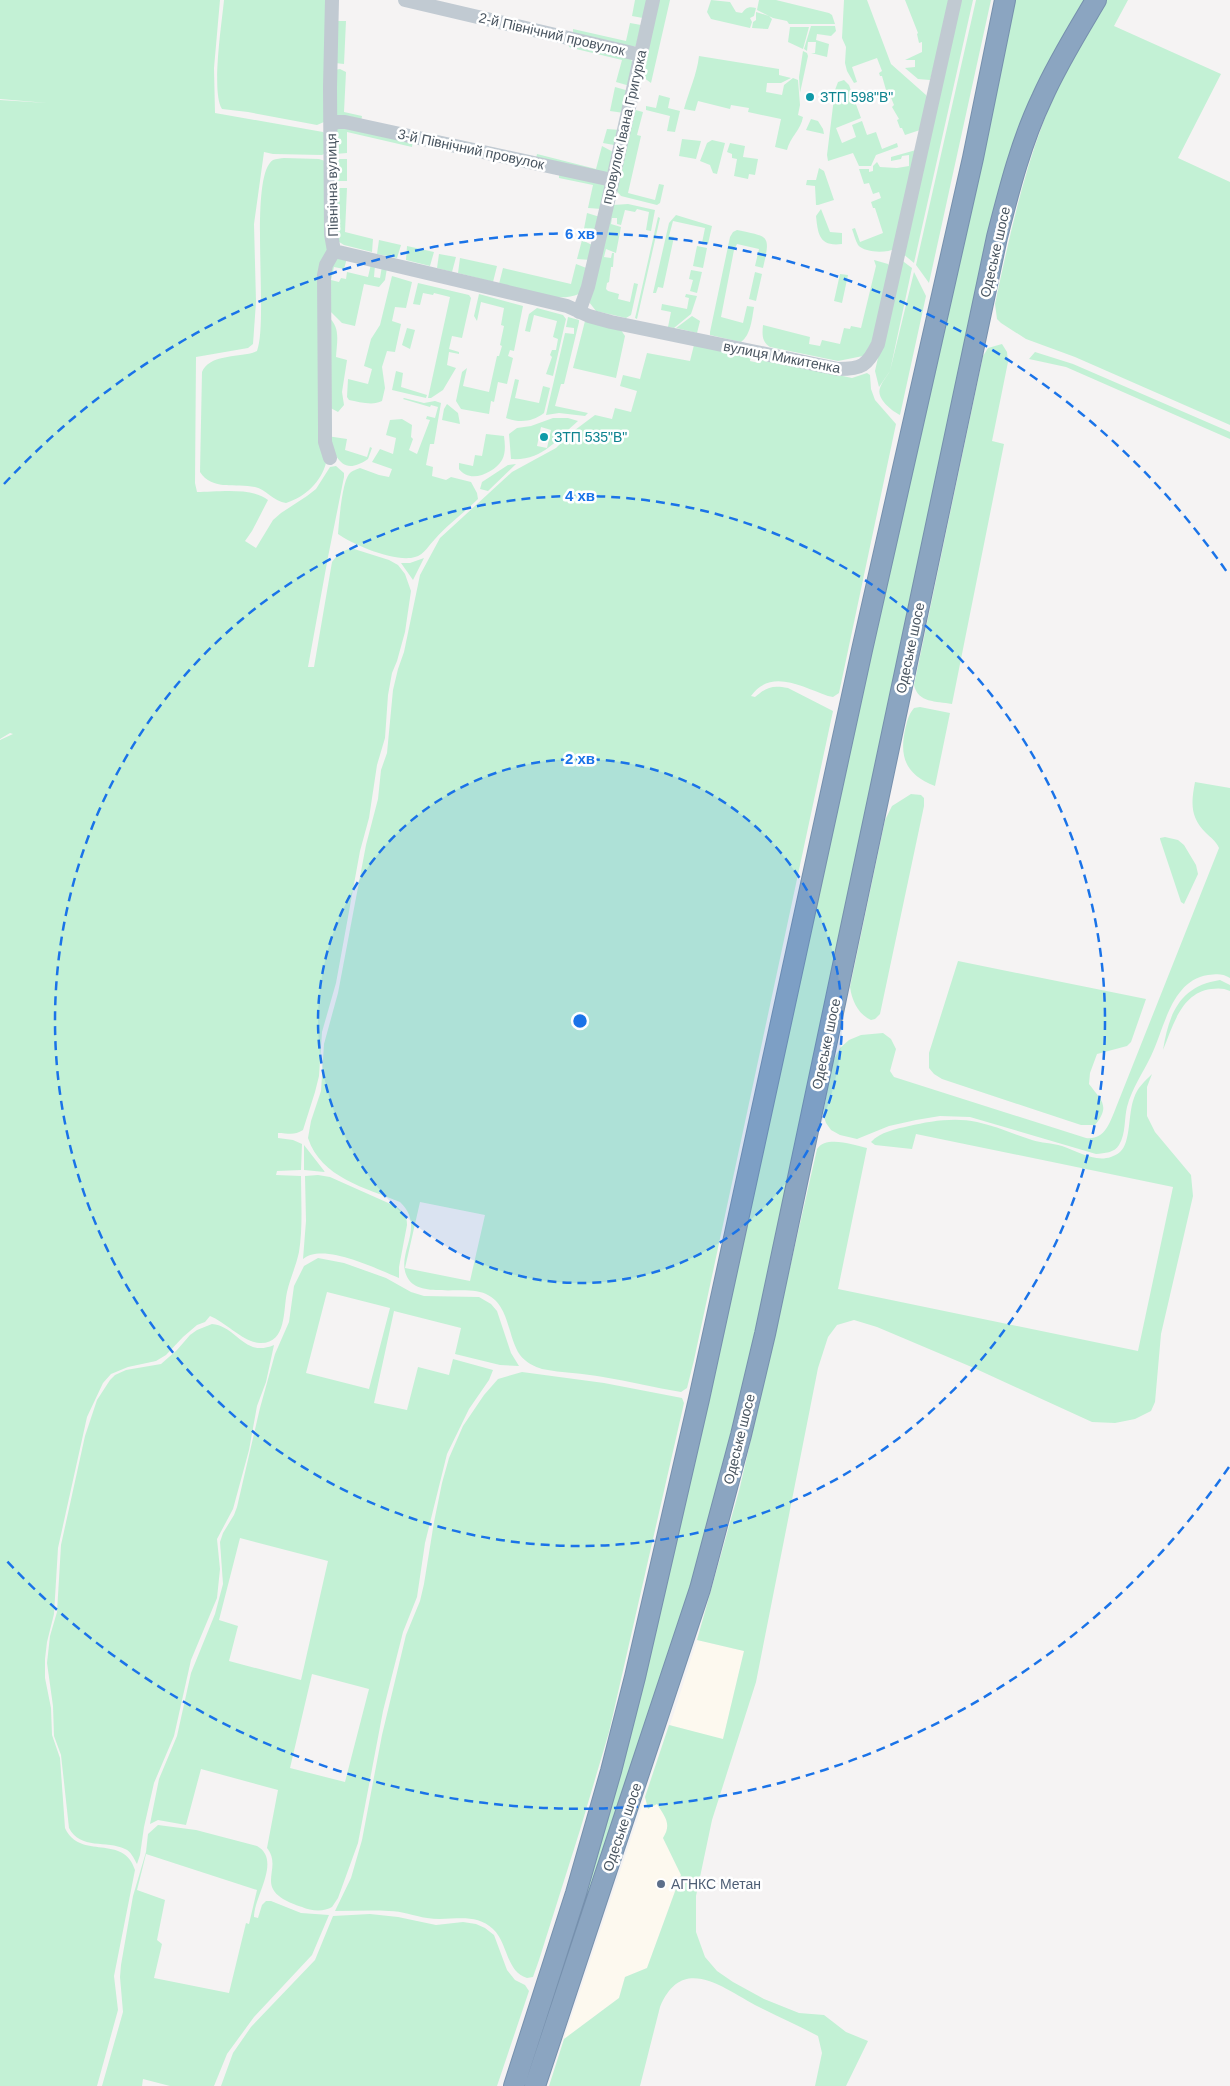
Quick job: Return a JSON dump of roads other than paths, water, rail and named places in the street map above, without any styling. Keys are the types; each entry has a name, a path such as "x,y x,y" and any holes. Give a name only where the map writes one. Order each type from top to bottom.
{"highway":[{"name":"Одеське шосе","path":"514,2086 579,1886 635,1677 699,1399 865,640 973,158 1005,0"},
{"name":"Одеське шосе","path":"535,2086 688,1626 714,1539 741,1435 767,1325 995,247 1009,192 1023,144 1041,99 1096,0"}],"street":[{"name":"Північна вулиця","path":"330,458 325,442 324,427 324,275 326,266 334,251 331,234 332,0"},
{"name":"2-й Північний провулок","path":"405,0 641,54"},
{"name":"провулок Івана Григурка","path":"579,312 588,287 653,0"},
{"name":"вулиця Микитенка","path":"334,251 453,281 476,284 567,306 579,312 632,327 838,369 853,369 865,365 878,344 955,0"},
{"name":"3-й Північний провулок","path":"331,125 337,122 345,122 612,180"}],"place":[{"name":"ЗТП 598\"В\"","path":"810,97"},
{"name":"ЗТП 535\"В\"","path":"544,437"},
{"name":"АГНКС Метан","path":"661,1884"}]}
